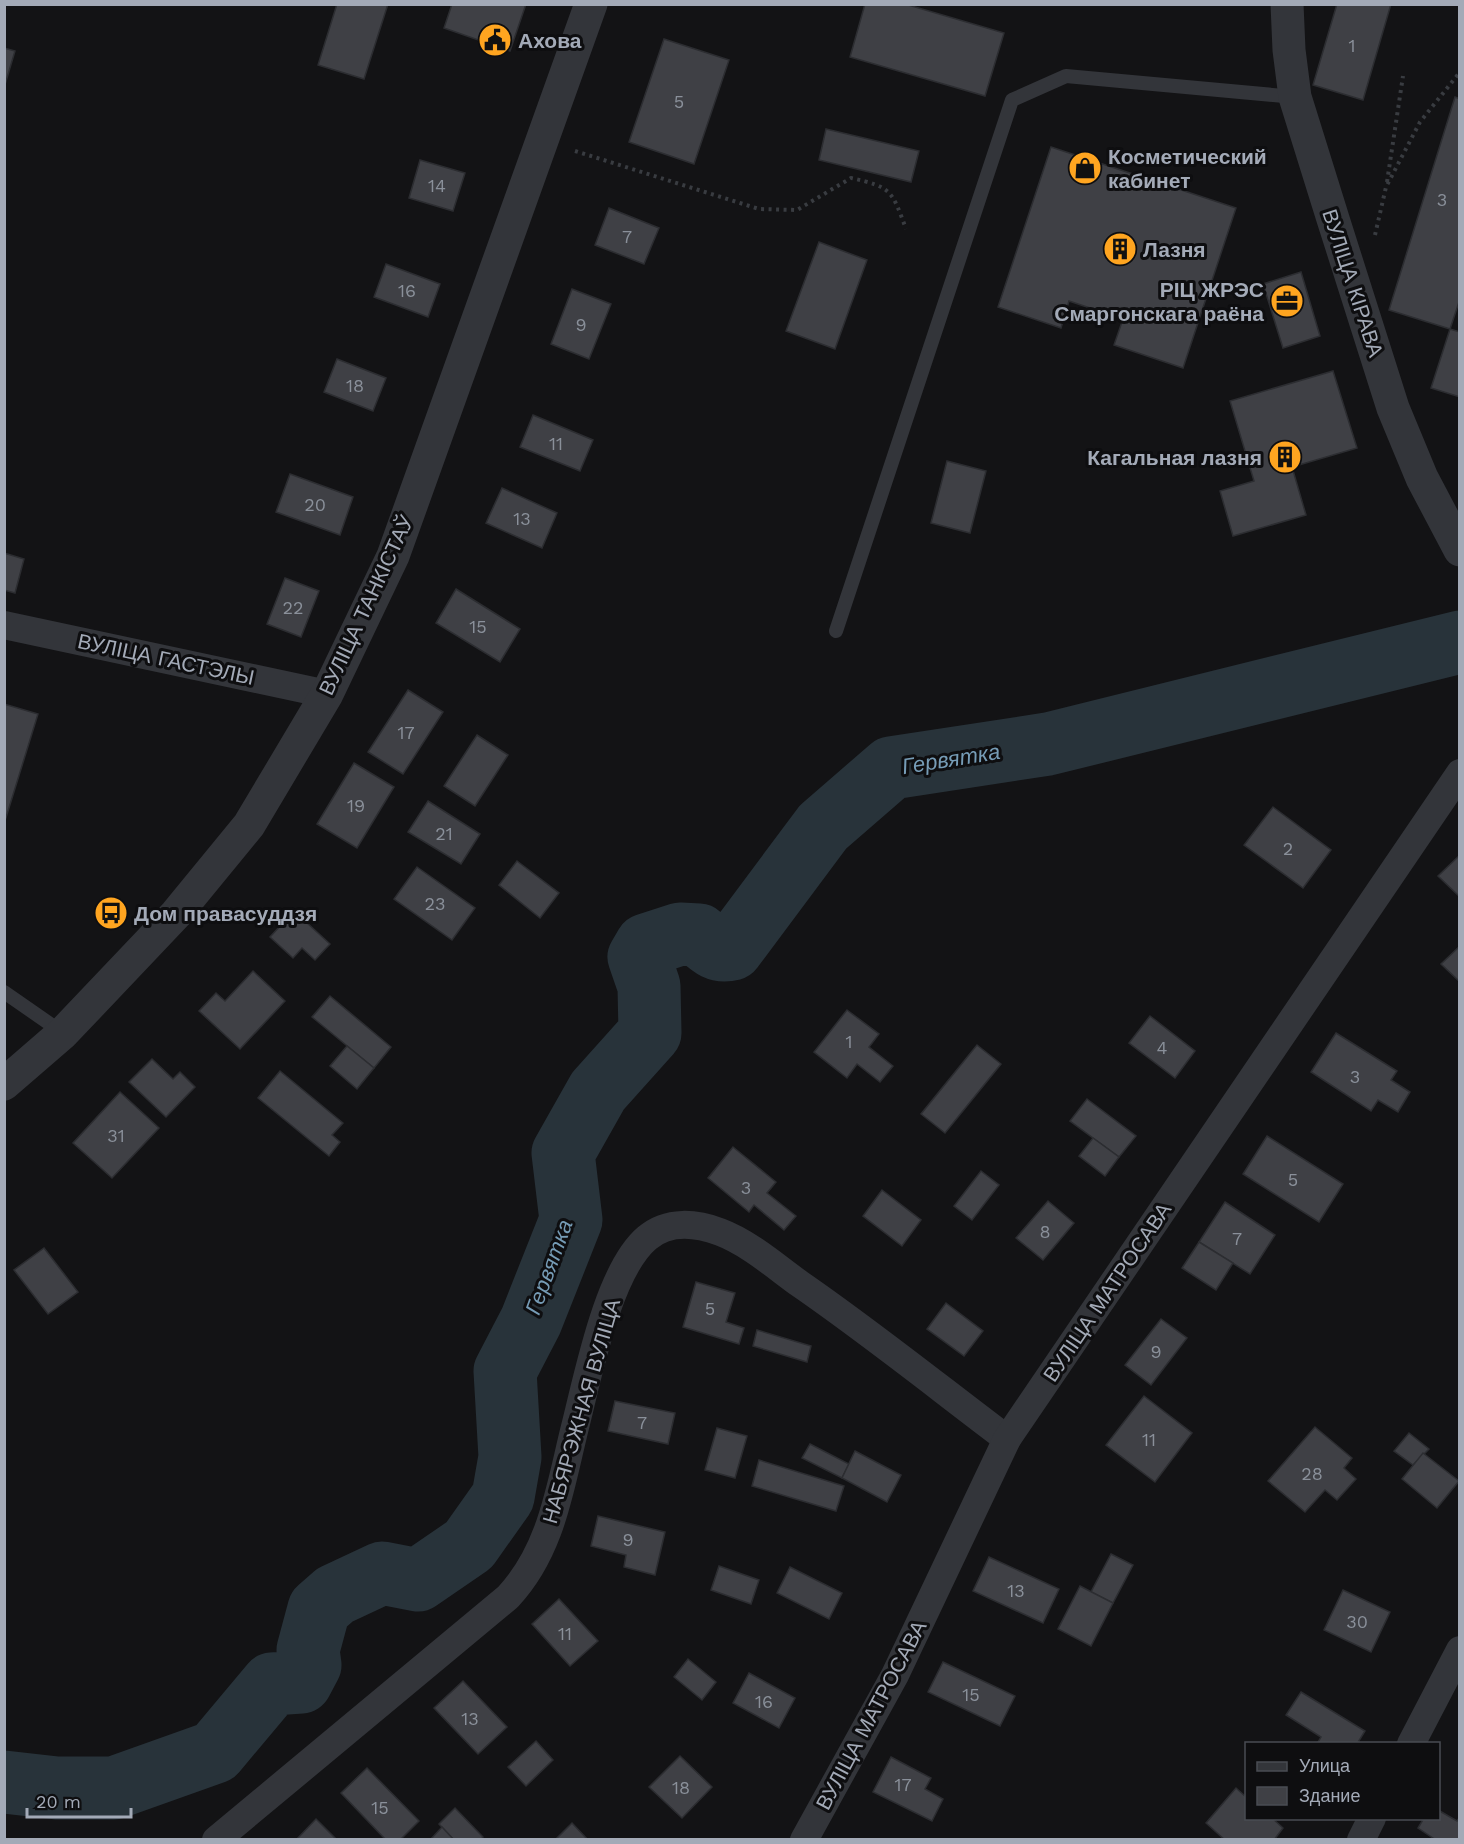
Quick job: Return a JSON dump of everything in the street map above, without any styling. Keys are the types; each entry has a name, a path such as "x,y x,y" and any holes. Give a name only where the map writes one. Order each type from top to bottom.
{"street":[{"name":"ВУЛІЦА ТАНКІСТАЎ","path":"4,1083 63,1034 177,914 249,825 327,694 393,556 591,4"},
{"name":"ВУЛІЦА КІРАВА","path":"1287,4 1288,50 1295,98 1393,408 1422,478 1458,540"},
{"name":"ВУЛІЦА ГАСТЭЛЫ","path":"4,625 327,694"},
{"name":"ВУЛІЦА МАТРОСАВА","path":"804,1839 895,1676 1007,1439 1460,773"},
{"name":"НАБЯРЭЖНАЯ ВУЛІЦА","path":"216,1839 508,1597 524,1581 545,1540 595,1347 619,1281 636,1250 659,1230 686,1224 734,1238 856,1323 1007,1439"},
{"path":"1412,1742 1460,1650"},
{"path":"1361,1839 1371,1820"}],"lane":[{"path":"836,631 1012,100 1066,76 1295,98"},
{"path":"4,992 63,1034"}],"path":[{"path":"1386,187 1420,122 1460,72"},
{"path":"1374,240 1386,187 1402,76"},
{"path":"568,149 759,209 797,210 851,178 878,184 894,197 906,229"}],"building":[{"path":"337,4 388,4 364,79 318,65"},
{"name":"Ахова","path":"452,4 526,4 510,51 444,28"},
{"path":"865,4 905,4 1004,33 985,96 850,57"},
{"path":"1337,4 1391,4 1363,100 1313,85"},
{"path":"664,39 729,60 694,164 629,142"},
{"path":"4,48 15,51 4,88"},
{"path":"1455,97 1460,99 1460,299 1450,329 1389,310"},
{"path":"826,129 919,151 911,182 819,160"},
{"name":"Лазня","path":"1051,147 1236,208 1183,368 1114,345 1123,319 1069,301 1061,328 998,307"},
{"path":"420,160 465,173 453,211 409,198"},
{"path":"609,208 659,228 644,264 595,245"},
{"path":"819,242 867,260 835,349 786,331"},
{"path":"386,264 440,284 428,317 374,297"},
{"path":"1301,272 1320,336 1283,348 1263,284"},
{"path":"572,289 611,304 589,359 551,344"},
{"path":"1450,329 1460,332 1460,397 1431,388"},
{"path":"337,359 386,378 373,411 324,392"},
{"name":"Кагальная лазня","path":"1333,371 1357,448 1292,467 1306,515 1233,536 1220,491 1254,481 1230,401"},
{"path":"533,415 593,440 580,471 520,447"},
{"path":"947,461 986,471 970,533 931,523"},
{"path":"290,474 353,497 340,535 276,512"},
{"path":"502,488 557,513 542,548 486,523"},
{"path":"4,553 24,559 15,593 4,590"},
{"path":"285,578 319,591 301,637 267,624"},
{"path":"456,589 520,629 500,662 436,623"},
{"path":"408,690 443,712 403,774 368,752"},
{"path":"4,704 38,714 4,824"},
{"path":"477,735 508,755 475,806 444,786"},
{"path":"354,763 394,787 357,848 317,824"},
{"path":"428,801 480,834 461,864 408,832"},
{"path":"1273,807 1331,850 1303,888 1244,845"},
{"path":"1460,855 1460,897 1438,876"},
{"path":"517,861 559,893 540,918 499,885"},
{"path":"417,867 475,908 452,940 394,899"},
{"path":"294,911 330,944 315,960 302,948 293,958 270,937"},
{"path":"1460,946 1460,982 1441,964"},
{"path":"253,971 285,1001 240,1049 199,1011 216,993 225,1001"},
{"path":"330,996 391,1047 374,1068 312,1017"},
{"path":"847,1010 879,1034 869,1047 893,1066 880,1082 857,1064 847,1078 814,1052"},
{"path":"1150,1016 1195,1051 1175,1078 1129,1043"},
{"path":"1336,1033 1397,1071 1391,1080 1410,1092 1398,1112 1378,1100 1371,1111 1311,1072"},
{"path":"977,1045 1001,1064 945,1133 921,1114"},
{"path":"347,1046 374,1068 357,1089 330,1066"},
{"path":"152,1059 173,1079 180,1072 195,1087 166,1117 129,1082"},
{"path":"280,1071 343,1123 332,1135 340,1142 329,1156 258,1098"},
{"path":"120,1092 159,1128 112,1178 73,1143"},
{"path":"1087,1099 1136,1136 1119,1157 1070,1121"},
{"path":"1267,1136 1343,1184 1319,1222 1243,1174"},
{"path":"1093,1138 1119,1157 1105,1176 1079,1156"},
{"path":"733,1147 776,1182 767,1193 796,1216 784,1230 754,1205 749,1212 708,1178"},
{"path":"981,1171 999,1185 972,1220 954,1206"},
{"path":"882,1190 921,1220 902,1246 863,1216"},
{"path":"1048,1201 1074,1223 1043,1260 1016,1238"},
{"path":"1225,1202 1275,1235 1250,1274 1199,1242"},
{"path":"1199,1242 1233,1263 1216,1290 1182,1268"},
{"path":"44,1248 78,1292 48,1314 14,1270"},
{"path":"696,1282 735,1293 726,1322 744,1328 739,1344 683,1327"},
{"path":"946,1303 983,1331 964,1356 927,1329"},
{"path":"1161,1319 1187,1338 1151,1385 1125,1365"},
{"path":"757,1330 811,1346 807,1362 753,1346"},
{"path":"1144,1396 1192,1433 1155,1482 1106,1445"},
{"path":"615,1401 675,1413 668,1444 608,1431"},
{"path":"1315,1427 1352,1458 1344,1468 1356,1479 1337,1500 1325,1490 1305,1512 1268,1481"},
{"path":"717,1428 747,1436 735,1478 705,1470"},
{"path":"1409,1433 1429,1449 1413,1465 1394,1451"},
{"path":"810,1444 849,1464 842,1478 802,1458"},
{"path":"855,1451 901,1475 887,1502 842,1478"},
{"path":"1423,1453 1459,1481 1437,1508 1402,1479"},
{"path":"759,1460 844,1486 836,1511 752,1486"},
{"path":"598,1516 665,1532 655,1575 624,1567 626,1555 591,1546"},
{"path":"1111,1554 1133,1565 1113,1603 1091,1592"},
{"path":"989,1557 1059,1589 1043,1623 973,1591"},
{"path":"719,1566 759,1580 751,1604 711,1590"},
{"path":"790,1567 842,1593 829,1619 777,1593"},
{"path":"1080,1586 1113,1603 1091,1646 1058,1629"},
{"path":"1343,1590 1390,1612 1371,1652 1324,1630"},
{"path":"559,1599 598,1641 570,1666 532,1624"},
{"path":"688,1659 716,1682 702,1700 674,1677"},
{"path":"943,1662 1015,1696 1000,1726 928,1692"},
{"path":"749,1673 795,1698 779,1728 733,1703"},
{"path":"463,1681 507,1727 478,1754 434,1708"},
{"path":"1301,1692 1365,1731 1358,1742 1318,1742 1321,1737 1286,1715"},
{"path":"536,1741 553,1760 526,1786 508,1767"},
{"path":"680,1756 712,1787 682,1818 649,1787"},
{"path":"891,1757 931,1778 925,1789 943,1799 932,1821 873,1792"},
{"path":"367,1768 419,1821 400,1840 386,1840 341,1793"},
{"path":"1236,1788 1245,1796 1245,1820 1274,1820 1283,1828 1274,1840 1225,1840 1206,1823"},
{"path":"455,1808 483,1837 481,1840 454,1840 439,1824"},
{"path":"1440,1811 1457,1821 1460,1817 1460,1840 1436,1840 1418,1828 1423,1820 1440,1820"},
{"path":"316,1819 337,1840 296,1840"},
{"path":"572,1823 588,1840 555,1840"},
{"path":"442,1827 454,1840 430,1840"}],"waterway":[{"name":"Гервятка","path":"4,1782 57,1788 114,1788 215,1752 272,1684 301,1682 310,1665 308,1650 319,1609 335,1595 382,1573 418,1580 469,1545 503,1497 510,1457 505,1371 531,1321 571,1220 563,1153 598,1091 650,1033 649,986 639,957 646,945 680,934 699,935 718,949 732,949 823,827 891,768 1048,744 1460,642"}],"place":[{"name":"Ахова","path":"495,40"},
{"name":"Косметический кабинет","path":"1085,168"},
{"name":"Лазня","path":"1120,249"},
{"name":"РІЦ ЖРЭС Смаргонскага раёна","path":"1287,301"},
{"name":"Кагальная лазня","path":"1285,457"},
{"name":"Дом правасуддзя","path":"111,913"}]}
